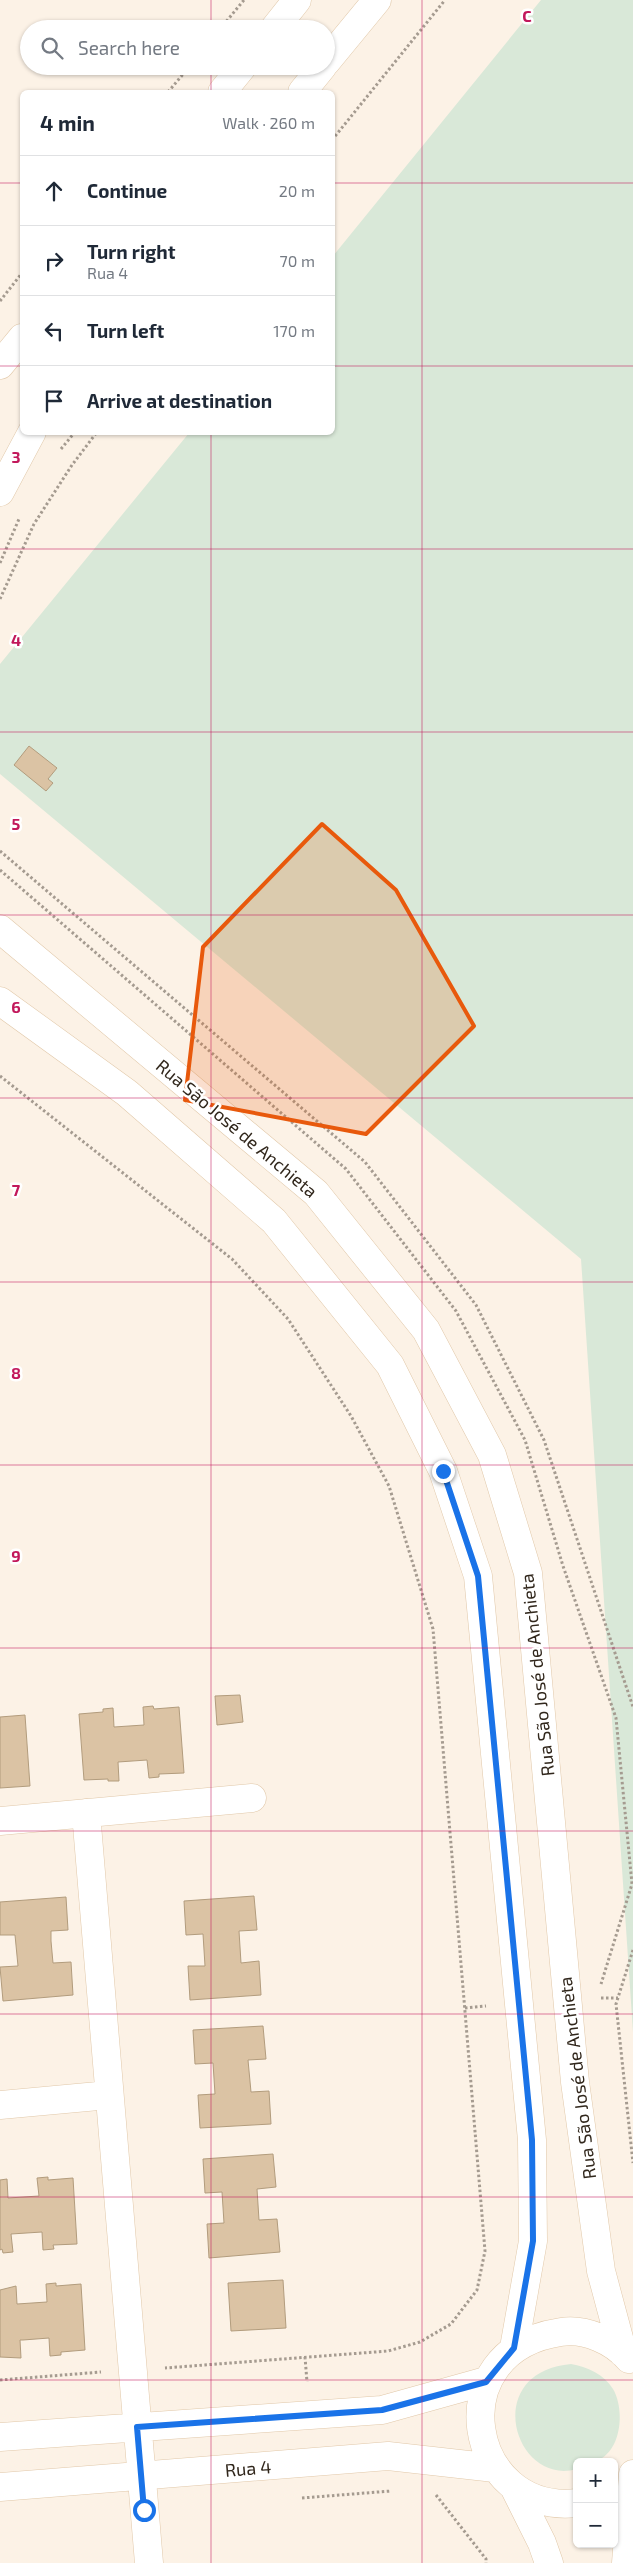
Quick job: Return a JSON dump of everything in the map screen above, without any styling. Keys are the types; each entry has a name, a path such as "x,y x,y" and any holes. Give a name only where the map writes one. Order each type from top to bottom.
{"street":[{"path":"281,20 297,0"},
{"path":"335,51 377,0"},
{"path":"224,90 236,75"},
{"path":"304,90 316,75"},
{"path":"0,365 20,340"},
{"path":"0,492 30,435"},
{"name":"Rua São José de Anchieta","path":"0,929 316,1193 426,1330 492,1455 528,1573 575,2082 601,2271 628,2358"},
{"name":"Rua São José de Anchieta","path":"0,1001 127,1093 274,1221 390,1365 443,1471 478,1576 532,2140 533,2241 514,2348"},
{"path":"0,1821 252,1798"},
{"path":"86,1813 148,2563"},
{"path":"0,2105 109,2095"},
{"name":"Rua São José de Anchieta","path":"573,2504 562,2505 537,2499 514,2487 495,2468 484,2444 480,2417 486,2382 514,2348 540,2335 570,2331 599,2337 628,2358"},
{"path":"0,2437 382,2410 486,2382"},
{"name":"Rua 4","path":"0,2487 388,2456 495,2468"},
{"path":"618,2486 633,2473"},
{"path":"626,2563 633,2473"},
{"name":"Rua São José de Anchieta","path":"514,2487 542,2543 549,2563"}],"path":[{"path":"227,20 244,0"},
{"path":"335,136 445,0"},
{"path":"170,90 182,75"},
{"path":"0,301 20,276"},
{"path":"0,599 34,524 72,465 96,435"},
{"path":"0,1076 232,1258 288,1319 351,1416 389,1486 433,1629 485,2251 477,2290 451,2324 420,2342 388,2351 0,2380"},
{"path":"633,1950 616,2004 633,2164"},
{"path":"431,2488 486,2559 486,2563"},
{"path":"292,2499 401,2491"}],"highlighted area":[{"path":"322,824 396,890 474,1026 366,1134 185,1100 203,947"}],"green space":[{"path":"541,0 633,0 633,2032 581,1259 0,774 0,664 187,435 335,435 335,254"},
{"path":"571,2364 595,2372 605,2379 613,2389 619,2407 619,2429 616,2440 605,2456 601,2458 573,2458 573,2469 555,2470 537,2461 523,2446 516,2426 516,2405 525,2386 543,2372"}],"building":[{"path":"29,746 57,768 48,779 53,783 46,791 14,765"},
{"path":"240,1695 243,1722 217,1725 215,1696"},
{"path":"153,1706 154,1709 179,1707 184,1773 159,1774 159,1777 149,1778 147,1760 118,1762 119,1781 108,1781 108,1779 84,1780 79,1714 103,1712 103,1709 113,1708 114,1727 144,1725 143,1707"},
{"path":"25,1715 30,1786 0,1788 0,1717"},
{"path":"254,1896 257,1930 239,1931 241,1963 259,1961 261,1995 190,2000 188,1966 205,1966 203,1934 186,1935 184,1901"},
{"path":"66,1897 68,1930 51,1931 51,1941 53,1963 71,1962 73,1995 3,2001 0,1967 18,1966 15,1935 0,1935 0,1902"},
{"path":"263,2026 266,2059 248,2060 251,2092 269,2091 271,2124 200,2128 198,2095 215,2094 213,2063 195,2064 193,2030"},
{"path":"273,2154 276,2187 257,2189 259,2220 277,2219 280,2252 209,2258 207,2224 224,2223 222,2192 205,2193 203,2159"},
{"path":"48,2177 48,2180 73,2178 77,2244 53,2245 54,2249 43,2250 42,2232 11,2234 13,2252 3,2253 2,2249 0,2250 0,2180 7,2179 8,2198 39,2196 37,2178"},
{"path":"283,2280 286,2328 231,2331 228,2283"},
{"path":"56,2283 56,2286 81,2284 85,2350 61,2352 61,2355 50,2356 49,2338 20,2340 21,2358 0,2357 0,2290 16,2286 17,2304 47,2302 46,2284"}],"route":[{"path":"144,2510 137,2427 382,2410 486,2382 496,2367 514,2348 533,2241 532,2140 478,1576 443,1471"}]}
